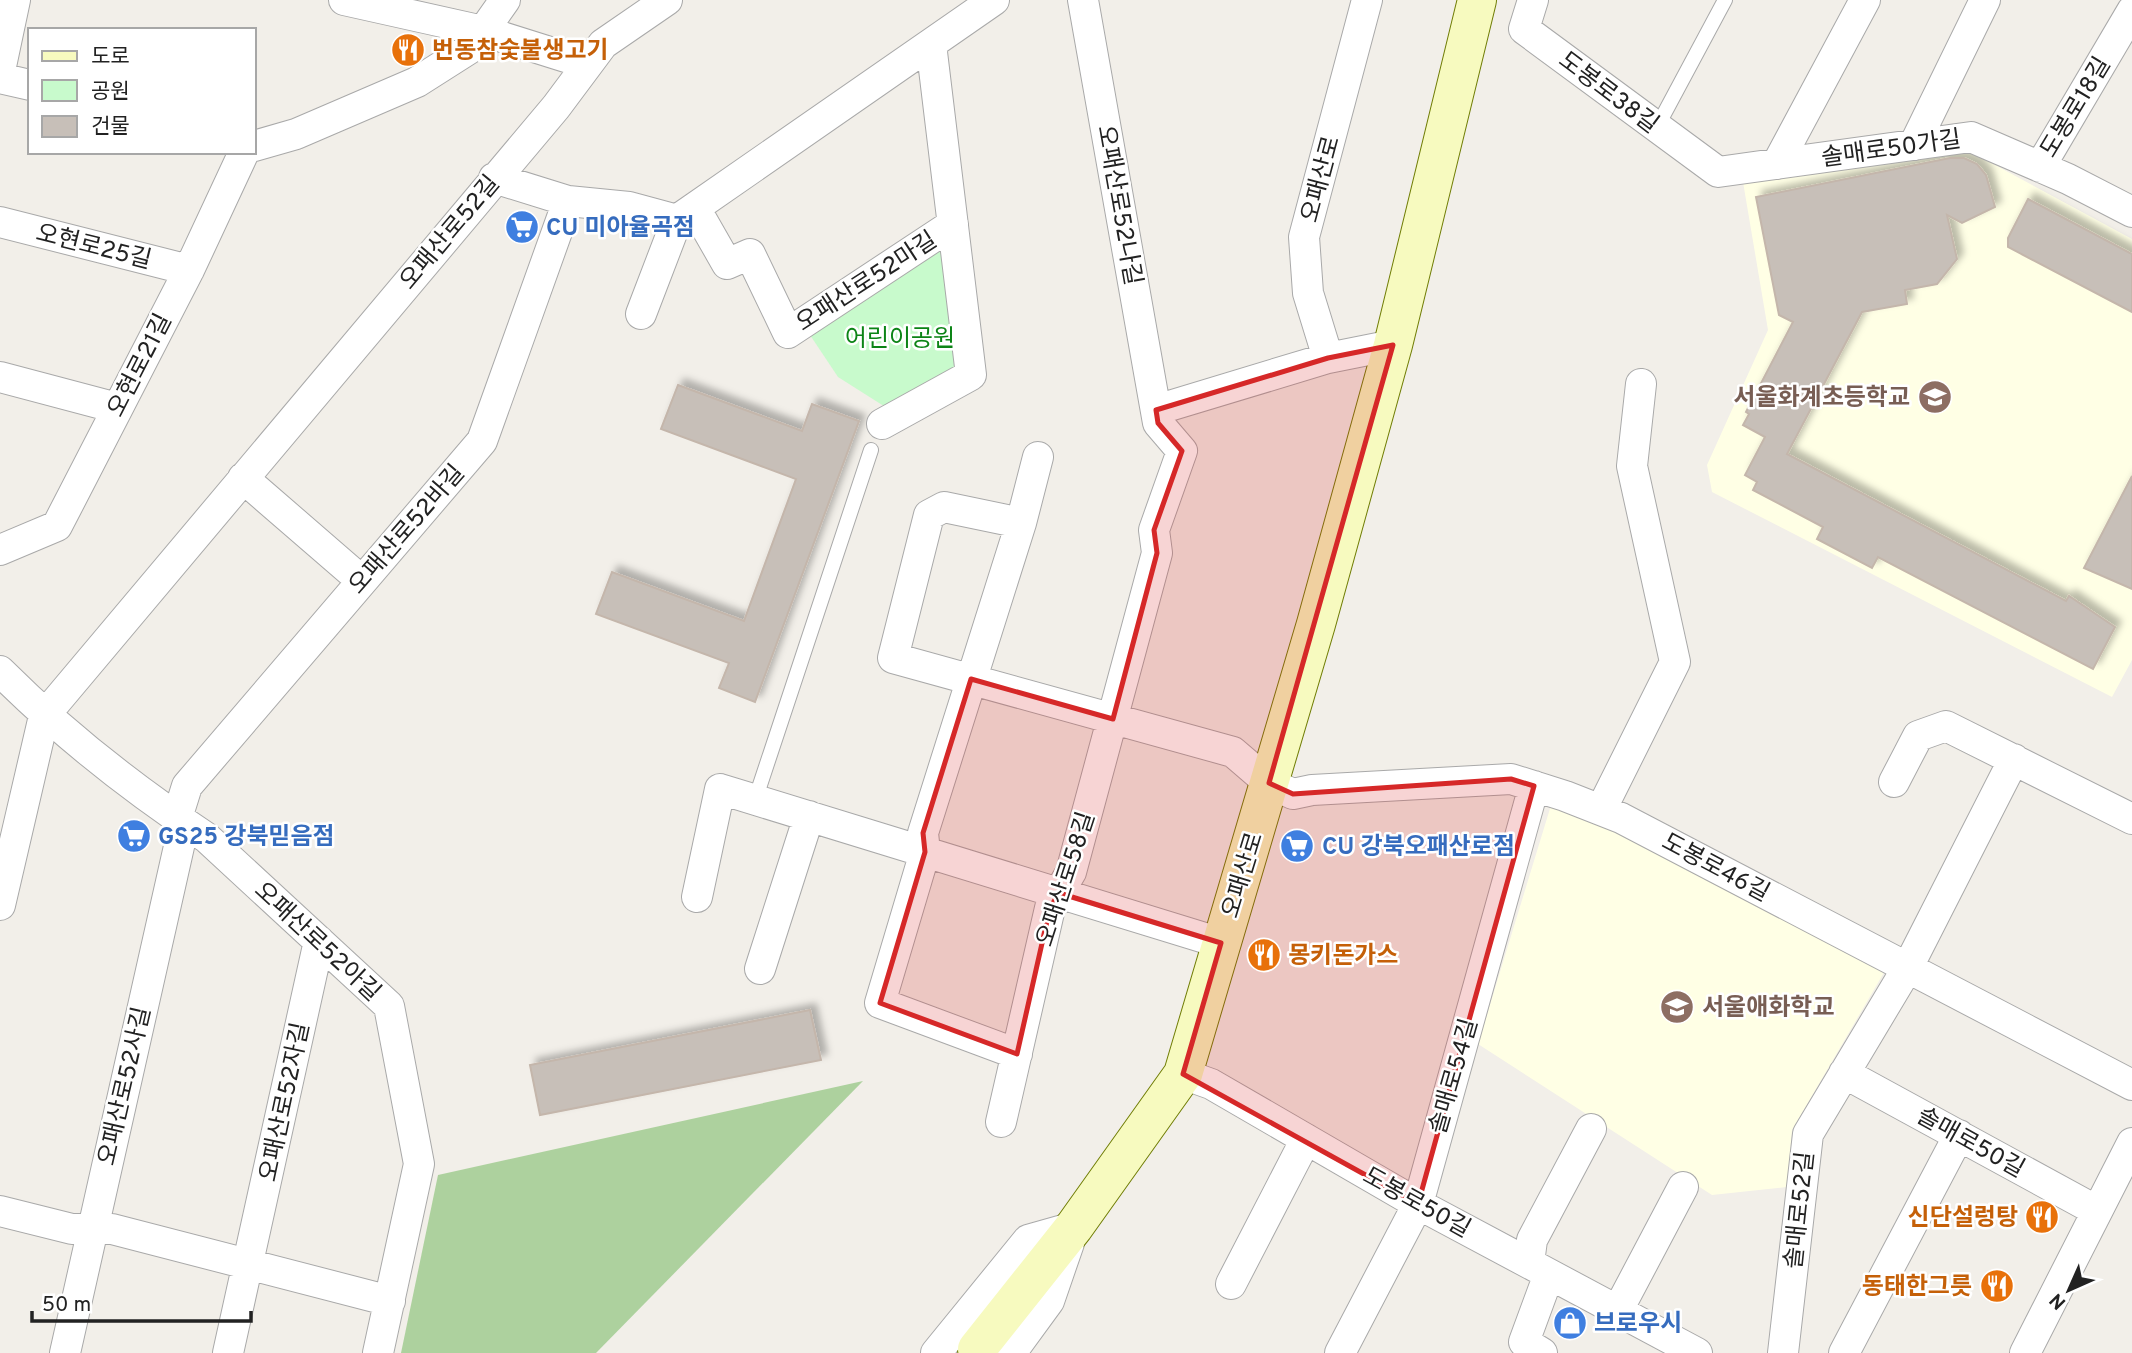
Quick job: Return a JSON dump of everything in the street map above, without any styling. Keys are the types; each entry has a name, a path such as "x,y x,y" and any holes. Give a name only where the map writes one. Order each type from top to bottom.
{"street":[{"path":"0,71 15,0"},
{"path":"344,0 483,31 588,64"},
{"path":"256,145 296,134 417,82 471,47 505,0"},
{"name":"오패산로52길","path":"44,716 556,107 603,44 667,0"},
{"path":"641,314 686,214 994,0"},
{"name":"오패산로52나길","path":"1083,0 1156,410"},
{"name":"오패산로","path":"1328,358 1308,293 1304,237 1367,0"},
{"name":"오패산로","path":"994,1351 1074,1227 1183,1074 1316,624 1394,345 1477,0"},
{"name":"도봉로38길","path":"1533,0 1524,29 1717,173"},
{"path":"1777,164 1865,0"},
{"path":"1914,145 1985,0"},
{"name":"도봉로18길","path":"2040,167 2132,11"},
{"name":"오패산로52마길","path":"877,437 971,375 931,44"},
{"path":"0,78 28,85"},
{"name":"솔매로50가길","path":"1717,173 1971,137 2132,212"},
{"name":"오현로21길","path":"1,548 57,526 189,270 243,154"},
{"path":"494,178 568,201 686,214"},
{"name":"오패산로52바길","path":"177,818 187,786 482,441 568,201"},
{"name":"오패산로52마길","path":"686,214 727,264 750,254 788,332 953,224"},
{"name":"오현로25길","path":"0,222 189,270"},
{"path":"1156,410 1328,358 1394,345"},
{"path":"0,377 117,408"},
{"path":"1601,810 1675,662 1632,466 1641,384"},
{"name":"오패산로58길","path":"1001,1122 1050,908 1071,872 1157,553 1154,530 1182,451 1158,423 1156,410"},
{"path":"1017,1054 880,1003 925,852 923,832 1021,523 1038,457"},
{"path":"243,478 362,581"},
{"path":"1021,523 944,507 929,515 893,658 1233,752 1269,783"},
{"path":"0,671 44,716 177,818"},
{"path":"0,905 44,716"},
{"path":"1894,782 1918,736 1946,726 2132,819"},
{"name":"솔매로52길","path":"1783,1353 1808,1134 1908,967 2014,759"},
{"name":"도봉로46길","path":"1269,783 1293,794 1312,790 1511,779 1534,786 1621,818 2132,1085"},
{"name":"솔매로54길","path":"1340,1353 1418,1204 1534,786"},
{"path":"696,897 720,789 1222,943"},
{"path":"760,969 809,816"},
{"name":"오패산로52아길","path":"177,818 207,838 389,1006 419,1164 378,1353"},
{"name":"오패산로52사길","path":"65,1353 180,842 177,818"},
{"name":"오패산로52자길","path":"228,1353 319,941"},
{"name":"솔매로50길","path":"1844,1073 2097,1211"},
{"name":"도봉로50길","path":"1183,1074 1210,1084 1418,1204 1697,1353"},
{"path":"1538,1352 1524,1342 1539,1268 1532,1240 1591,1129"},
{"path":"1844,1353 1959,1135"},
{"path":"1231,1284 1306,1139"},
{"path":"2025,1353 2132,1143"},
{"path":"1618,1310 1683,1187"},
{"path":"0,1210 72,1229 112,1228 390,1301"},
{"path":"936,1353 1028,1240 1074,1227"}],"lane":[{"path":"1657,127 1725,0"},
{"path":"755,800 877,437"}],"highlighted area":[{"path":"1393,345 1269,783 1293,794 1511,779 1534,786 1418,1204 1183,1074 1221,943 1059,893 1050,908 1017,1054 880,1003 925,852 923,833 971,679 1113,719 1157,553 1154,530 1182,451 1158,423 1156,410 1328,358"}],"shaded area":[{"name":"서울화계초등학교","path":"1956,144 2132,239 2132,660 2112,697 1712,492 1707,465 1768,330 1743,182"},
{"name":"서울애화학교","path":"1552,802 1593,819 1886,969 1792,1130 1787,1187 1712,1195 1478,1044"}],"green space":[{"name":"어린이공원","path":"953,224 971,372 898,415 838,377 802,323"},
{"path":"863,1081 596,1353 401,1353 438,1175"}],"building":[{"path":"1950,158 1964,158 1977,164 1986,175 1995,207 1962,223 1947,215 1957,259 1937,284 1905,290 1907,304 1862,312 1787,454 2066,601 2069,596 2115,627 2093,669 1878,557 1872,568 1817,539 1823,527 1753,490 1757,482 1745,475 1765,437 1743,425 1749,414 1746,412 1793,322 1779,315 1756,197"},
{"path":"2028,199 2132,254 2132,312 2008,247 2008,238"},
{"path":"678,385 802,431 812,404 859,421 755,702 719,688 729,663 596,614 612,572 744,621 796,479 661,429"},
{"path":"2132,476 2132,589 2084,568"},
{"path":"810,1010 821,1060 540,1115 530,1065"}],"place":[{"name":"번동참숯불생고기","path":"408,50"},
{"name":"CU 미아율곡점","path":"522,227"},
{"name":"서울화계초등학교","path":"1935,397"},
{"name":"GS25 강북믿음점","path":"134,836"},
{"name":"CU 강북오패산로점","path":"1297,846"},
{"name":"몽키돈가스","path":"1264,955"},
{"name":"서울애화학교","path":"1677,1007"},
{"name":"신단설렁탕","path":"2042,1217"},
{"name":"동태한그릇","path":"1997,1286"},
{"name":"브로우시","path":"1570,1323"}]}
